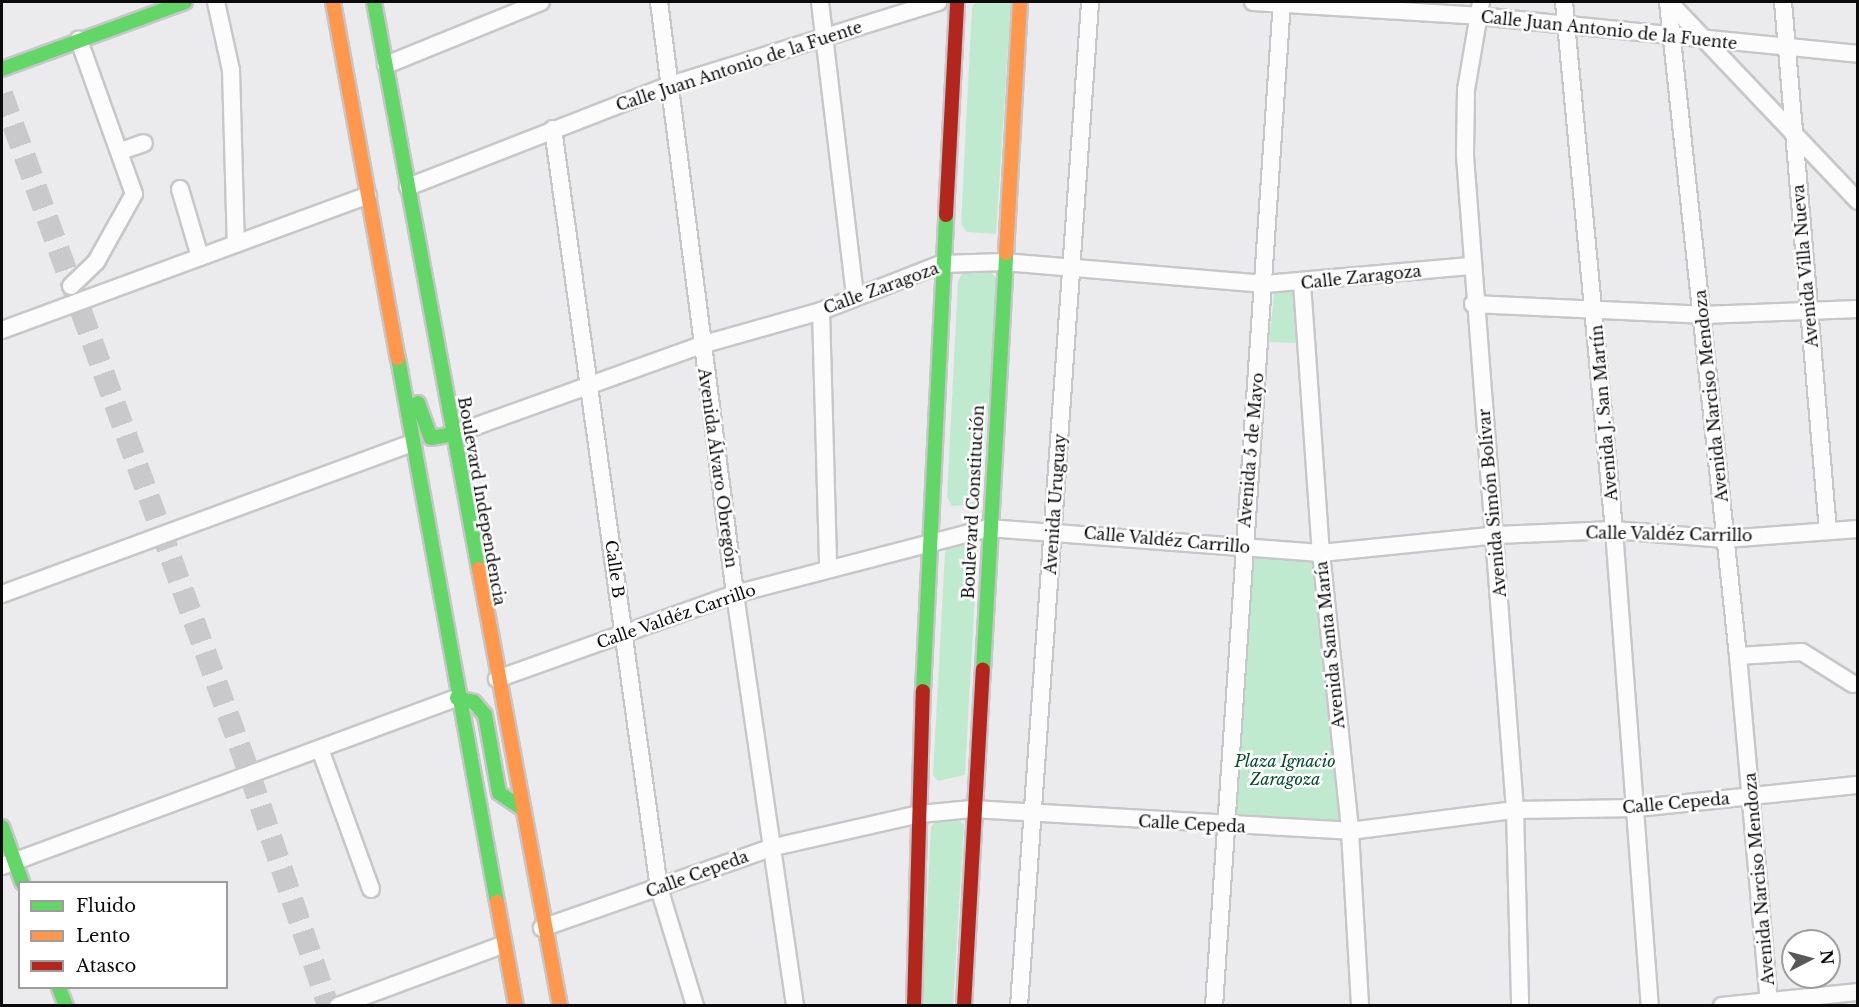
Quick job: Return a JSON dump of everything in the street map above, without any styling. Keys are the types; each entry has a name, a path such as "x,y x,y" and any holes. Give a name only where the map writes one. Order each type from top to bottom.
{"main road":[{"path":"2,69 185,2"},
{"path":"333,2 502,945 516,1005"},
{"name":"Boulevard Independencia","path":"374,2 542,928 560,1005"},
{"path":"914,1005 928,542 941,264 957,2"},
{"name":"Boulevard Constitución","path":"964,1005 972,809 1020,2"},
{"path":"394,343 409,360 426,432 436,440 454,434"},
{"path":"457,698 474,702 485,715 499,793 505,801 520,807"},
{"path":"2,827 8,863 21,881"},
{"path":"60,989 66,1005"}],"street":[{"path":"216,2 231,70 236,244"},
{"path":"386,65 541,2"},
{"name":"Avenida Álvaro Obregón","path":"659,2 667,86 701,345 770,848 795,1005"},
{"path":"820,2 855,297"},
{"name":"Calle Juan Antonio de la Fuente","path":"408,187 667,86 938,2"},
{"name":"Avenida Uruguay","path":"1019,1005 1073,269 1090,2"},
{"name":"Calle Juan Antonio de la Fuente","path":"1253,2 1480,9 1567,25 1672,39 1857,54"},
{"name":"Avenida 5 de Mayo","path":"1214,1005 1223,826 1242,548 1265,284 1282,2"},
{"name":"Avenida J. San Martín","path":"1564,2 1595,311 1638,807 1650,1005"},
{"path":"1669,2 1857,201"},
{"name":"Avenida Narciso Mendoza","path":"1669,2 1738,656 1769,1003"},
{"name":"Avenida Villa Nueva","path":"1783,2 1828,531"},
{"name":"Avenida Simón Bolívar","path":"1480,9 1467,90 1470,266 1497,535 1515,810 1520,1005"},
{"path":"71,286 96,262 132,203 132,180 79,40"},
{"name":"Calle B","path":"554,129 659,888 695,1005"},
{"path":"121,151 144,143"},
{"path":"180,189 200,257"},
{"path":"2,330 368,195"},
{"name":"Calle Zaragoza","path":"454,434 590,387 701,345 820,311 941,264 1004,262 1265,284 1302,283 1470,266"},
{"name":"Avenida Santa María","path":"1302,283 1321,553 1350,831 1360,1005"},
{"path":"1473,304 1703,315 1809,313 1857,309"},
{"path":"820,311 828,568"},
{"path":"2,594 412,443"},
{"name":"Calle Valdéz Carrillo","path":"497,679 735,594 988,528 1053,530 1321,553 1497,535 1614,530 1725,539 1857,529"},
{"path":"1738,656 1802,652 1853,684"},
{"path":"8,863 457,698"},
{"path":"320,749 371,889"},
{"name":"Calle Cepeda","path":"542,928 770,848 920,814 972,809 1223,826 1350,831 1515,810 1638,807 1857,786"},
{"path":"338,1005 502,945"},
{"path":"1722,1005 1769,1003 1857,992"}],"green space":[{"path":"976,2 1011,2 996,234 967,232 961,224 972,7"},
{"path":"964,271 991,272 998,281 980,504 952,506 947,497 958,281"},
{"path":"1275,286 1295,288 1299,343 1269,342"},
{"path":"978,541 965,775 938,781 933,775 945,552 952,545"},
{"name":"Plaza Ignacio Zaragoza","path":"1243,549 1320,553 1349,831 1224,826"},
{"path":"955,819 964,824 953,1005 922,1006 931,827 937,820"}],"tunnel":[{"path":"2,94 250,775 328,1006"}],"traffic: fast":[{"path":"2,69 185,2"},
{"path":"374,2 479,569"},
{"path":"923,691 946,215"},
{"path":"983,670 1006,253"},
{"path":"398,358 497,902"},
{"path":"418,403 431,438 454,434"},
{"path":"457,698 474,702 485,715 499,793 520,807"},
{"path":"2,827 22,881"},
{"path":"59,989 66,1006"}],"traffic: slow":[{"path":"333,2 398,358"},
{"path":"1006,253 1020,2"},
{"path":"479,569 560,1006"},
{"path":"497,902 516,1006"}],"traffic: jam":[{"path":"946,215 957,2"},
{"path":"964,1006 983,670"},
{"path":"914,1006 923,691"}]}
